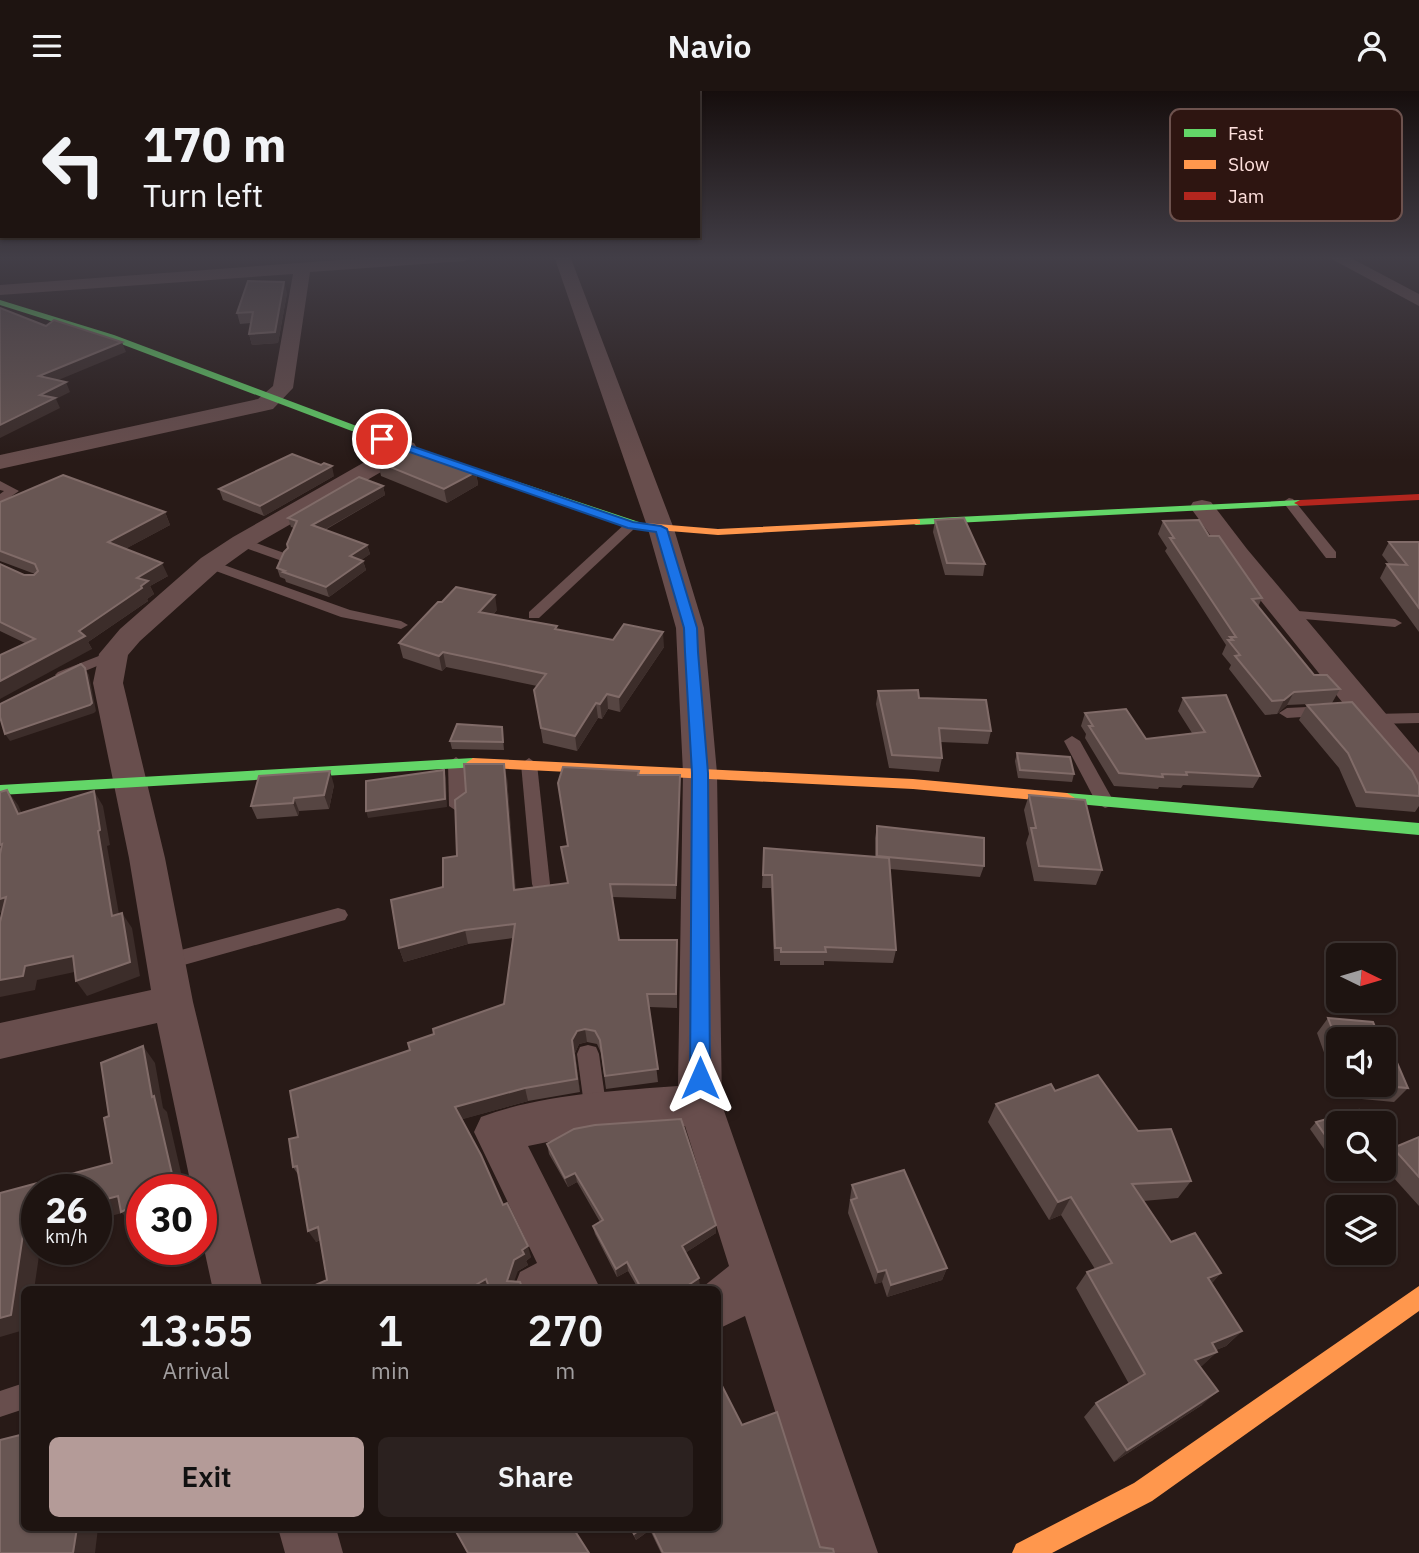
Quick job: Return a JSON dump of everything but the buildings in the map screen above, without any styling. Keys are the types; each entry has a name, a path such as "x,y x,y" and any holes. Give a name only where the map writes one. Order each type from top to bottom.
{"street":[{"path":"70,324 406,448 646,527 718,532 1419,497"},
{"path":"0,463 265,404 283,388 293,324"},
{"path":"583,324 646,527 690,628 700,773 700,1105 737,1290 849,1553"},
{"path":"237,1286 173,1002 131,782 108,683 114,654 130,635 211,564 242,542 406,448"},
{"path":"1202,507 1419,775"},
{"path":"0,790 456,763 529,764 913,784 1419,829"},
{"path":"0,1041 173,1002"},
{"path":"560,1284 497,1132 596,1112 700,1105"},
{"path":"1025,1553 1143,1492 1419,1297"},
{"path":"308,1531 314,1553"}],"lane":[{"path":"0,485 13,491 0,500"},
{"path":"1289,502 1331,555"},
{"path":"534,615 646,527"},
{"path":"242,542 282,557"},
{"path":"211,564 346,614 401,625"},
{"path":"1286,614 1395,623"},
{"path":"50,681 87,663 114,654"},
{"path":"1287,713 1419,718"},
{"path":"1072,741 1105,802"},
{"path":"456,763 458,806"},
{"path":"529,764 541,884"},
{"path":"166,962 338,915"},
{"path":"588,1054 596,1112"},
{"path":"0,1404 21,1397"}],"traffic: fast":[{"path":"70,324 406,448 631,525 645,526"},
{"path":"916,522 1300,503"},
{"path":"0,790 473,763"},
{"path":"1067,798 1419,829"}],"traffic: slow":[{"path":"645,526 718,532 916,522"},
{"path":"473,763 913,784 1067,798"},
{"path":"1025,1553 1143,1492 1419,1297"}],"traffic: jam":[{"path":"1300,503 1419,497"}],"route":[{"path":"382,439 632,525 661,529 690,628 692,652 700,773 700,1078"}]}
